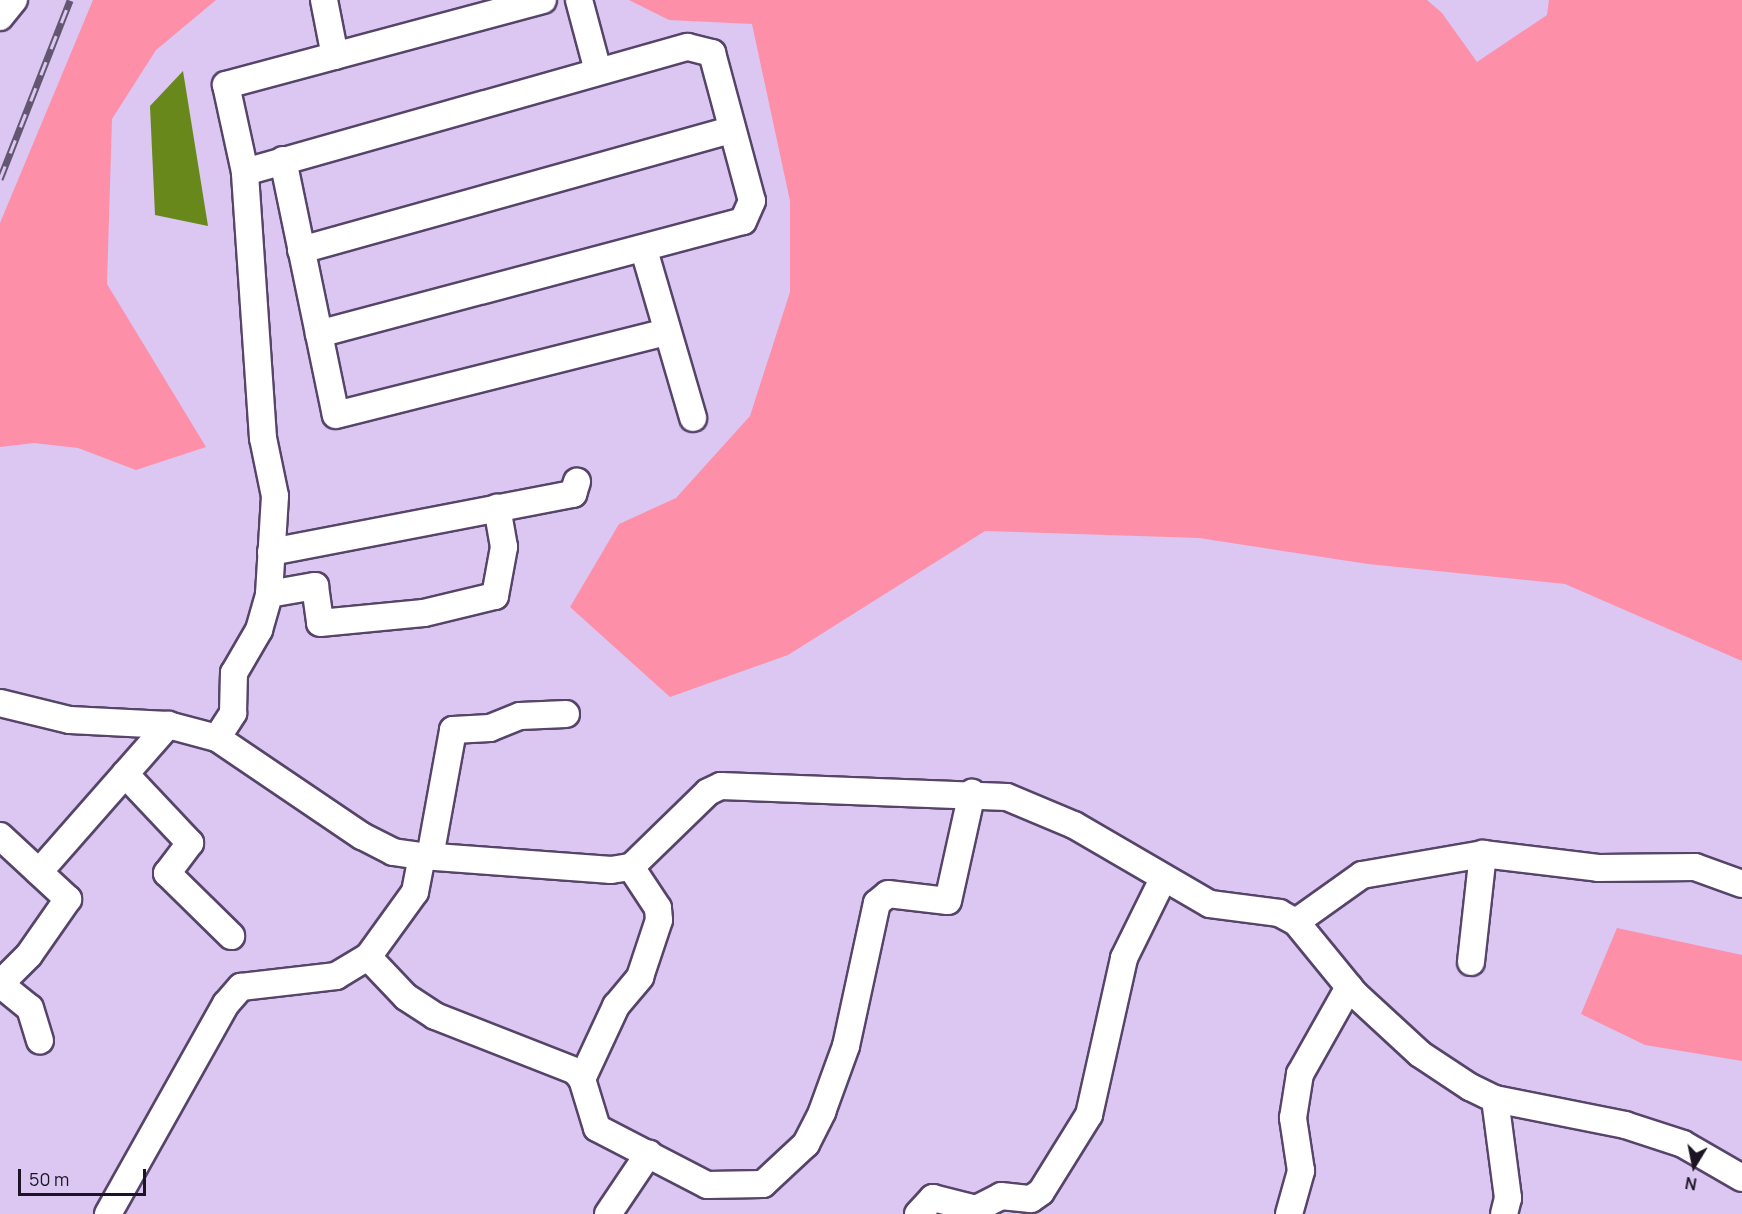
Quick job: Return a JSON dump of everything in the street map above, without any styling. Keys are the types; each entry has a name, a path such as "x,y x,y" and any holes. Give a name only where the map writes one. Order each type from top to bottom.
{"street":[{"path":"0,17 14,0"},
{"path":"324,0 335,56"},
{"path":"217,738 233,712 234,673 259,630 269,594 275,496 263,438 245,172 226,84 543,0"},
{"path":"579,0 598,71"},
{"path":"245,172 688,46 712,53 752,201 743,221 645,250 319,333"},
{"path":"302,250 731,130"},
{"path":"283,160 336,415 345,417 667,332"},
{"path":"645,250 693,418"},
{"path":"272,552 573,494 577,482"},
{"path":"269,594 315,586 320,623 424,613 495,597 504,547 497,508"},
{"path":"0,703 70,720 168,725 217,738 362,836 393,852 426,857 611,870 631,867 708,792 721,786 972,793 1006,797 1053,816 1210,904 1279,913 1296,922 1350,987 1420,1054 1495,1099 1625,1125 1683,1144 1742,1177"},
{"path":"108,1214 226,1004 241,987 336,976 368,957 415,892 426,857 453,730 490,728 520,716 566,714"},
{"path":"39,872 168,725"},
{"path":"125,774 190,843 167,873 231,936"},
{"path":"368,957 406,997 435,1016 575,1071 582,1079 597,1128 707,1185 743,1188 763,1184 806,1144 846,1046 877,903 888,894 948,901 972,793"},
{"path":"0,837 68,899 29,956 0,984 30,1008 40,1041"},
{"path":"1296,922 1362,875 1483,854 1598,868 1695,867 1742,884"},
{"path":"1471,962 1483,854"},
{"path":"582,1079 616,1006 640,977 659,920 658,908 631,867"},
{"path":"918,1214 933,1198 976,1209 1001,1196 1031,1199 1041,1192 1089,1115 1125,958 1163,879"},
{"path":"1289,1214 1300,1171 1293,1118 1300,1074 1350,987"},
{"path":"1495,1099 1508,1198 1504,1214"},
{"path":"608,1214 649,1153"}],"shaded area":[{"path":"93,0 216,0 156,50 112,119 107,284 206,447 136,470 78,448 34,443 0,447 0,223"},
{"path":"629,0 1427,0 1442,13 1477,62 1547,15 1549,0 1742,0 1742,661 1565,584 1368,564 1199,538 985,531 788,655 670,697 570,607 619,524 676,498 750,416 790,292 790,201 752,24 669,20"},
{"path":"183,71 208,226 155,215 150,106"},
{"path":"1617,928 1742,955 1742,1061 1645,1045 1581,1014"}],"railway":[{"path":"0,179 70,0"}]}
